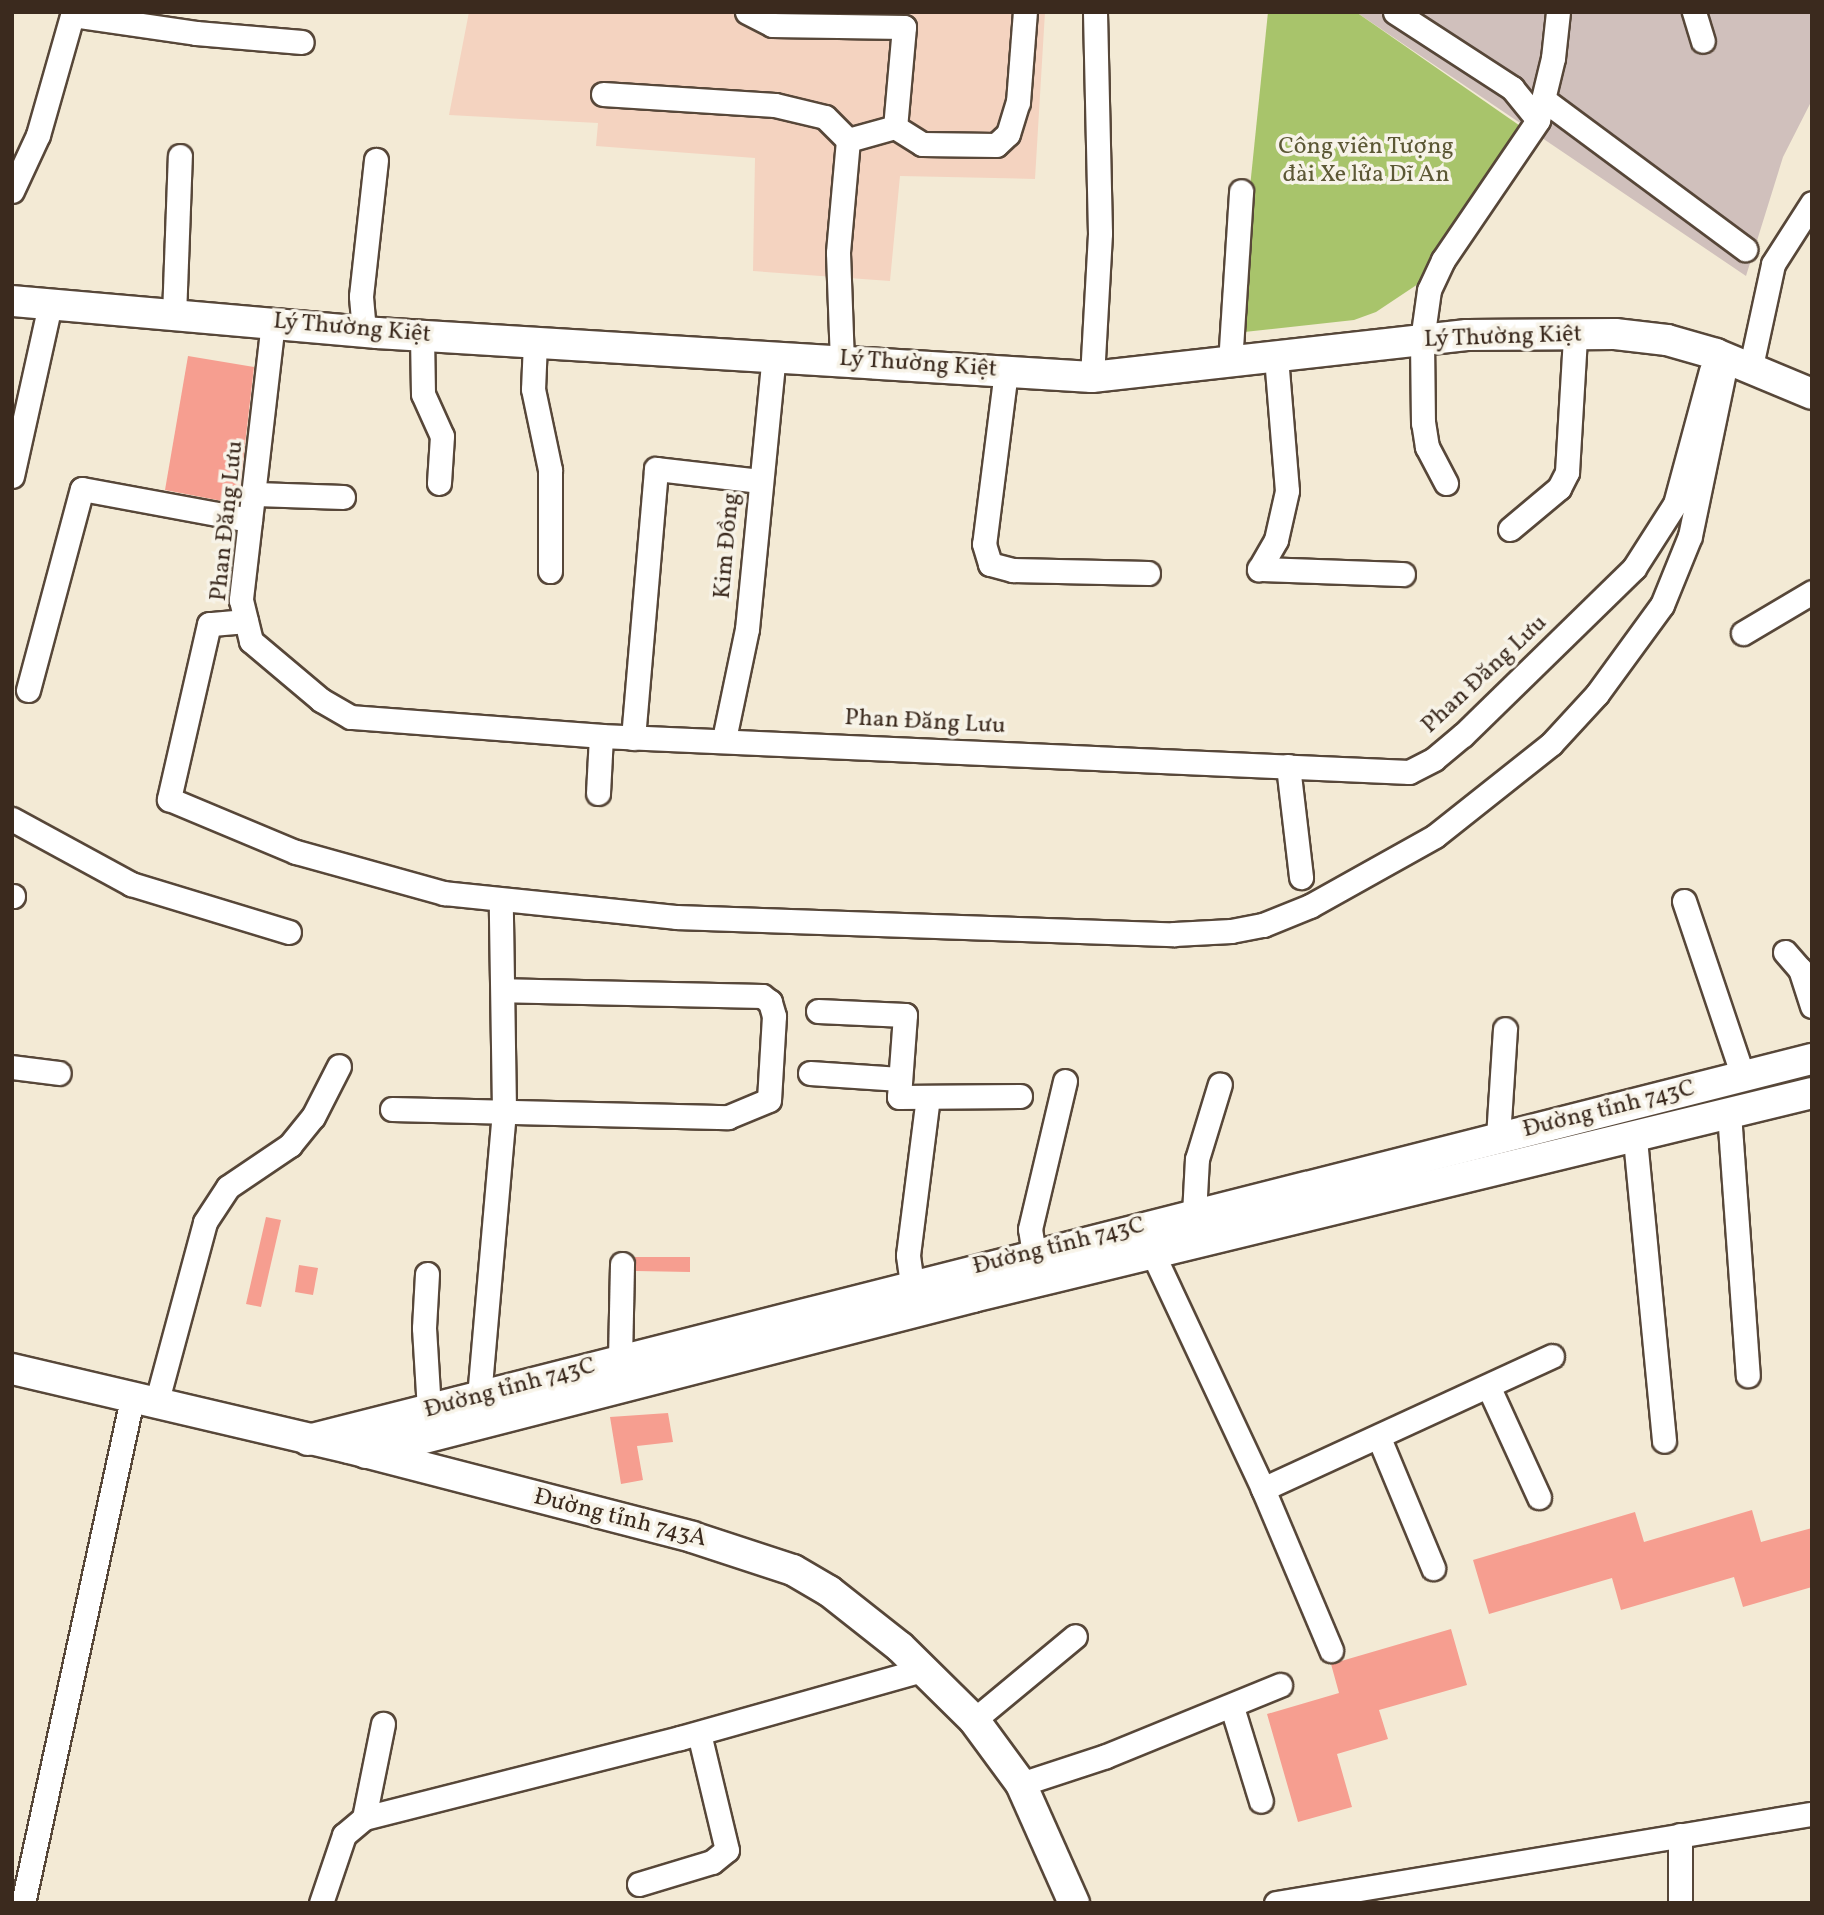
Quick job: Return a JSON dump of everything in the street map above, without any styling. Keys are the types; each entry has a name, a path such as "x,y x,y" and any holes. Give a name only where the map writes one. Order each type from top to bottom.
{"main road":[{"name":"Lý Thường Kiệt","path":"12,301 364,331 1092,377 1422,340 1518,332 1667,340 1731,359 1812,394"},
{"name":"Đường tỉnh 743C","path":"366,1453 424,1419 479,1397 912,1284 1812,1059"},
{"name":"Đường tỉnh 743C","path":"308,1440 424,1419 1154,1256 1636,1139 1812,1093"},
{"name":"Đường tỉnh 743A","path":"12,1368 366,1453 692,1537 793,1570 830,1591 926,1669 974,1720 1021,1784 1074,1903"},
{"path":"424,1419 443,1475"}],"street":[{"path":"747,12 772,25 904,27 895,127"},
{"path":"848,139 895,127 922,144 996,145 1008,134 1018,102 1026,12"},
{"path":"1092,377 1100,233 1095,12"},
{"path":"1395,12 1513,88 1745,249"},
{"path":"1446,483 1427,447 1420,390 1422,340 1429,290 1443,260 1541,109 1558,12"},
{"path":"1694,12 1703,41"},
{"path":"12,191 38,135 73,14 196,33 302,41"},
{"path":"603,94 775,105 825,117 848,139"},
{"path":"842,360 838,253 848,139"},
{"path":"174,316 180,156"},
{"path":"364,331 361,296 376,160"},
{"path":"1230,362 1241,191"},
{"path":"246,621 218,620 208,627 169,798 174,804 296,852 444,893 676,917 1174,934 1264,925 1360,881 1435,836 1551,744 1648,627 1662,605 1690,536 1731,359 1773,264 1812,203"},
{"path":"12,476 50,304"},
{"name":"Phan Đăng Lưu","path":"274,322 256,495 250,520 241,600 251,641 321,699 351,717 633,738 724,738 1409,772 1434,759 1498,704 1634,568 1675,504 1731,359"},
{"path":"422,335 423,394 442,436 439,483"},
{"path":"1510,529 1559,488 1567,472 1575,336"},
{"path":"535,342 533,389 550,470 550,571"},
{"name":"Kim Đồng","path":"724,738 747,629 759,481 774,356"},
{"path":"1276,357 1287,491 1276,540 1259,569 1403,574"},
{"path":"1006,371 984,544 990,564 1013,570 1148,573"},
{"path":"633,738 656,469 759,481"},
{"path":"27,690 82,489 250,520"},
{"path":"256,495 343,497"},
{"path":"1743,632 1812,592"},
{"path":"598,793 601,736"},
{"path":"1288,766 1301,877"},
{"path":"12,819 131,884 289,932"},
{"path":"1684,901 1743,1076"},
{"path":"479,1397 504,1110 505,990 501,910"},
{"path":"1785,952 1800,969 1812,1006"},
{"path":"392,1110 504,1110 728,1117 769,1100 774,1016 771,1002 762,996 505,990"},
{"path":"818,1011 905,1015 899,1097 1020,1096"},
{"path":"1498,1138 1505,1029"},
{"path":"23,1903 144,1401 205,1222 228,1187 290,1144 313,1117 339,1066"},
{"path":"12,1067 59,1073"},
{"path":"810,1073 900,1079"},
{"path":"1034,1254 1030,1229 1065,1082"},
{"path":"1194,1214 1197,1159 1220,1084"},
{"path":"912,1284 908,1255 928,1097"},
{"path":"1728,1113 1748,1375"},
{"path":"1636,1139 1664,1441"},
{"path":"1154,1256 1262,1489 1331,1650"},
{"path":"620,1360 622,1264"},
{"path":"424,1419 427,1273"},
{"path":"1262,1489 1489,1388 1552,1356"},
{"path":"1489,1388 1539,1497"},
{"path":"1379,1438 1433,1568"},
{"path":"974,1720 1074,1636"},
{"path":"321,1903 344,1835 364,1818 699,1733 926,1669"},
{"path":"1021,1784 1232,1707 1280,1685"},
{"path":"1232,1707 1261,1801"},
{"path":"364,1818 383,1724"},
{"path":"639,1884 712,1862 727,1850 699,1733"},
{"path":"1276,1903 1343,1897 1810,1814"},
{"path":"1680,1835 1680,1903"}],"shaded area":[{"path":"469,12 1045,12 1035,179 900,176 890,281 753,271 755,158 596,146 598,123 449,115"},
{"path":"1356,12 1812,12 1812,100 1783,157 1746,276"}],"green space":[{"name":"Công viên Tượng đài Xe lửa Dĩ An","path":"1268,12 1356,12 1526,130 1421,282 1376,312 1354,320 1235,333"}],"building":[{"path":"188,356 254,367 238,504 165,490"},
{"path":"266,1217 281,1220 261,1307 246,1304"},
{"path":"634,1257 690,1257 690,1272 636,1271"},
{"path":"299,1265 318,1268 313,1295 295,1292"},
{"path":"668,1413 673,1442 637,1446 643,1480 621,1484 610,1417"},
{"path":"1752,1510 1761,1542 1812,1528 1812,1587 1743,1607 1734,1577 1621,1610 1612,1578 1489,1614 1473,1560 1635,1512 1644,1542"},
{"path":"1451,1629 1467,1685 1379,1710 1388,1739 1337,1754 1352,1807 1298,1822 1267,1714 1339,1693 1331,1664"}]}
